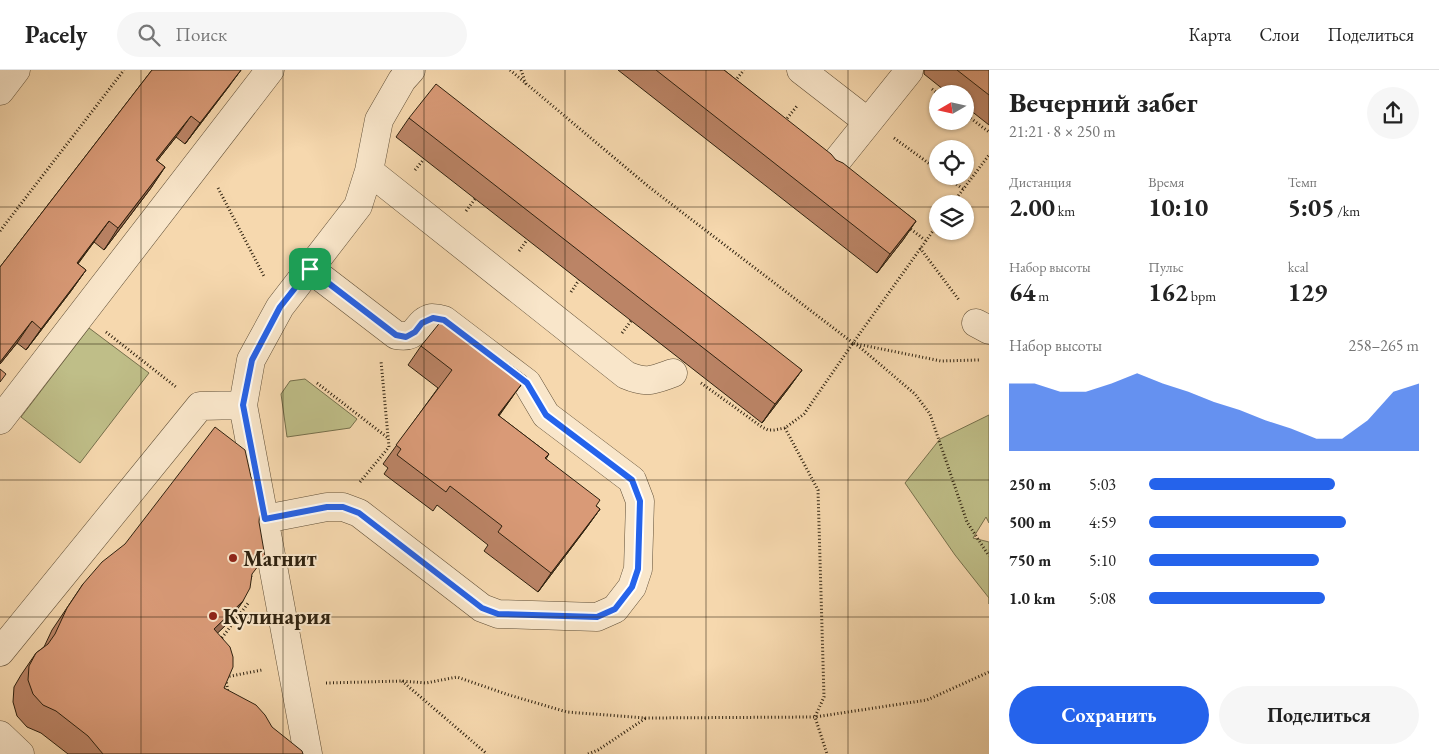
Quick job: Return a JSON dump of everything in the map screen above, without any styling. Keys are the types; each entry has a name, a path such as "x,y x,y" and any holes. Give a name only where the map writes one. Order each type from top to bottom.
{"street":[{"path":"0,91 16,70"},
{"path":"0,420 270,70"},
{"path":"800,70 868,122"},
{"path":"832,167 909,71"},
{"path":"308,754 243,405 252,360 280,307 358,206 369,170 380,120 400,73"},
{"path":"369,170 626,375 638,380 652,380 673,373"},
{"path":"265,519 327,507 343,507 359,513 482,608 498,614 597,617 615,609 632,587 638,569 640,501 632,480 546,415 527,383 444,320 433,318 422,323 415,332 406,337 396,335 310,269"},
{"path":"0,652 200,406 243,405"},
{"path":"0,734 20,754"}],"path":[{"path":"0,231 124,70"},
{"path":"510,70 649,187 854,344 915,394 930,414 967,522 989,556"},
{"path":"521,70 527,84"},
{"path":"733,84 744,70"},
{"path":"974,121 989,132"},
{"path":"868,122 884,130 929,163"},
{"path":"958,195 989,155"},
{"path":"202,158 266,280"},
{"path":"957,185 962,189"},
{"path":"904,224 925,240"},
{"path":"673,373 699,382 732,403 768,430 785,428 804,414 929,235"},
{"path":"920,248 982,326"},
{"path":"102,329 179,389"},
{"path":"854,344 941,361 979,360"},
{"path":"343,507 347,497 389,447 380,356"},
{"path":"317,384 388,438"},
{"path":"785,428 818,490 824,697 815,717 826,754"},
{"path":"222,648 221,639 274,569"},
{"path":"228,695 226,677 255,671"},
{"path":"296,683 402,681 426,683 457,677 566,712 646,718 815,717 927,700 989,672"},
{"path":"402,681 487,754"},
{"path":"588,754 598,750 646,718"}],"shaded area":[{"path":"89,328 149,373 80,463 21,417"},
{"path":"305,379 357,419 350,428 287,437 281,394 290,381"},
{"path":"989,415 989,523 986,517 973,538 989,542 989,598 955,555 905,483 940,439"}],"building":[{"path":"152,70 241,70 200,123 191,116 156,160 165,167 118,228 109,221 77,263 86,270 41,329 32,321 0,362 0,267"},
{"path":"656,70 724,70 831,154 836,160 843,163 916,221 890,254"},
{"path":"957,70 989,70 989,95"},
{"path":"436,84 802,370 775,404 409,118"},
{"path":"442,320 480,349 483,345 527,377 498,415 549,454 545,458 600,500 596,506 600,509 551,573 498,532 502,526 450,486 446,492 397,455 401,449 396,445 452,370 421,346"},
{"path":"0,369 6,374 0,382"},
{"path":"215,427 245,450 251,477 259,498 259,522 265,557 252,574 250,588 243,601 214,629 230,647 233,657 233,667 224,688 256,705 272,727 302,751 303,754 103,754 88,736 56,711 43,705 33,694 28,680 29,666 36,653 48,644 55,634 67,608 83,584 102,562 125,544"}],"place":[{"name":"Магнит","path":"233,558"},
{"name":"Кулинария","path":"213,616"}],"route":[{"path":"310,269 396,335 406,337 415,332 422,323 433,318 444,320 527,383 546,415 632,480 640,501 638,569 632,587 615,609 597,617 498,614 482,608 359,513 343,507 327,507 265,519 243,405 252,360 280,307 310,269"}]}
